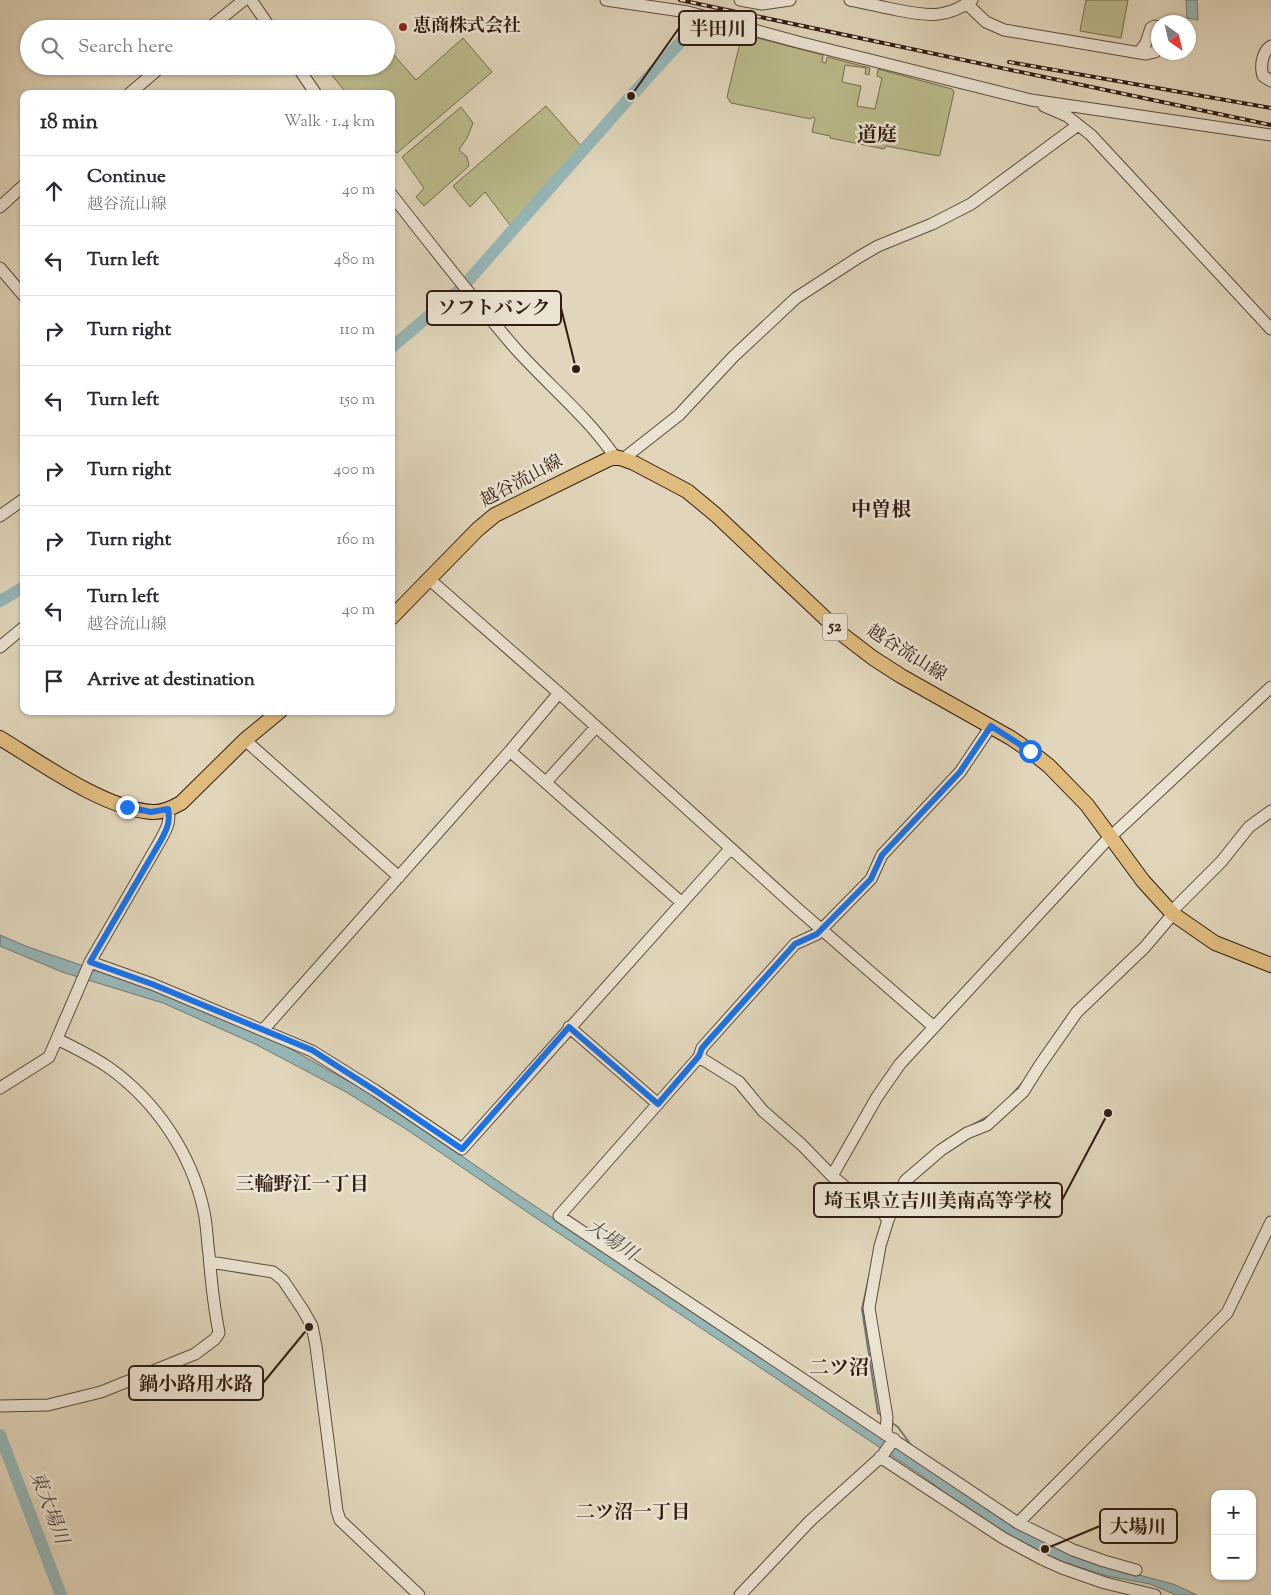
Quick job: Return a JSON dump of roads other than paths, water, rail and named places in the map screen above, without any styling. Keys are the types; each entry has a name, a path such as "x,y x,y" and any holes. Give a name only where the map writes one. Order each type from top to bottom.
{"main road":[{"name":"越谷流山線","path":"395,614 495,515 619,458 659,474 695,496 843,635 873,658 901,676 1011,738 1050,766 1087,805 1148,886 1172,913 1215,942 1271,965"},
{"path":"0,738 91,792 112,802 151,812 168,809 180,803 245,740 275,715"}],"street":[{"path":"219,20 244,0"},
{"path":"251,0 265,20"},
{"path":"606,0 688,12 808,45 1031,100 1271,135"},
{"path":"740,0 762,4 790,0"},
{"path":"850,0 924,16 951,12 970,2 986,22 1004,30 1139,53 1151,53"},
{"path":"1139,53 1146,43 1151,28"},
{"path":"1271,46 1265,52 1261,69 1263,76 1271,81"},
{"path":"134,90 151,75"},
{"path":"303,75 313,90"},
{"path":"1031,100 1067,116 1091,135 1271,329"},
{"path":"395,199 501,331 619,458 679,415 733,357 796,298 878,246 932,224 971,204 1078,125"},
{"path":"0,207 20,190"},
{"path":"0,268 20,291"},
{"path":"0,516 20,502"},
{"path":"429,579 934,1027"},
{"path":"0,647 20,630"},
{"path":"832,1176 877,1097 895,1070 1111,836 1271,686"},
{"path":"263,1030 510,752 559,693"},
{"path":"546,782 596,726"},
{"path":"991,726 960,772 882,855 871,879 817,934 795,944 702,1048 699,1056 559,1216 1018,1523 1072,1550 1136,1570"},
{"path":"245,740 399,877"},
{"path":"510,752 682,903"},
{"path":"0,1088 49,1057 89,964 168,826 170,817 168,809"},
{"path":"740,1595 810,1521 881,1456 890,1438 869,1308 886,1218 905,1181 941,1150 967,1133 987,1125 1023,1092 1077,1012 1144,948 1172,913 1221,862 1249,827 1271,811"},
{"path":"89,964 152,984 312,1050 462,1149 730,848"},
{"path":"569,1027 658,1104"},
{"path":"0,1406 48,1405 101,1392 202,1350 216,1339 219,1333 205,1214 199,1188 190,1167 164,1120 131,1087 108,1067 58,1039"},
{"path":"699,1056 739,1082 762,1111 802,1145 832,1176 849,1190 874,1201 886,1218"},
{"path":"1018,1523 1227,1313 1271,1222"},
{"path":"210,1262 273,1272 283,1280 303,1310 312,1326 316,1346 337,1511 340,1520 419,1595"},
{"path":"881,1456 1003,1538 1042,1558 1062,1568 1105,1583 1155,1595"}],"water":[{"path":"1186,0 1197,0 1198,20 1196,20 1196,15 1187,15"},
{"path":"0,935 28,947 204,1007 271,1038 375,1096 508,1188 1016,1527 1061,1551 1109,1567 1173,1584 1197,1595 1176,1595 1150,1584 1107,1576 1054,1559 1010,1536 962,1506 924,1477 406,1129 346,1092 257,1045 163,1003 62,972 0,946"}],"waterway":[{"path":"467,282 697,24"},
{"path":"395,345 459,290"},
{"path":"0,601 20,589"},
{"path":"1009,1098 1024,1081"},
{"path":"969,1127 989,1116"},
{"path":"870,1273 862,1309 878,1413 881,1415"},
{"path":"892,1423 898,1427 911,1445"},
{"name":"東大場川","path":"0,1435 61,1595"}],"railway":[{"path":"680,0 1271,125"},
{"path":"1009,62 1271,108"}],"place":[{"name":"恵商株式会社","path":"403,27"},
{"name":"半田川","path":"631,96"},
{"name":"ソフトバンク","path":"576,369"},
{"name":"埼玉県立吉川美南高等学校","path":"1108,1113"},
{"name":"鍋小路用水路","path":"309,1327"},
{"name":"大場川","path":"1045,1549"}],"district":[{"name":"道庭","path":"877,136"},
{"name":"中曽根","path":"881,511"},
{"name":"三輪野江一丁目","path":"302,1185"},
{"name":"二ツ沼","path":"839,1369"},
{"name":"二ツ沼一丁目","path":"633,1513"}]}
